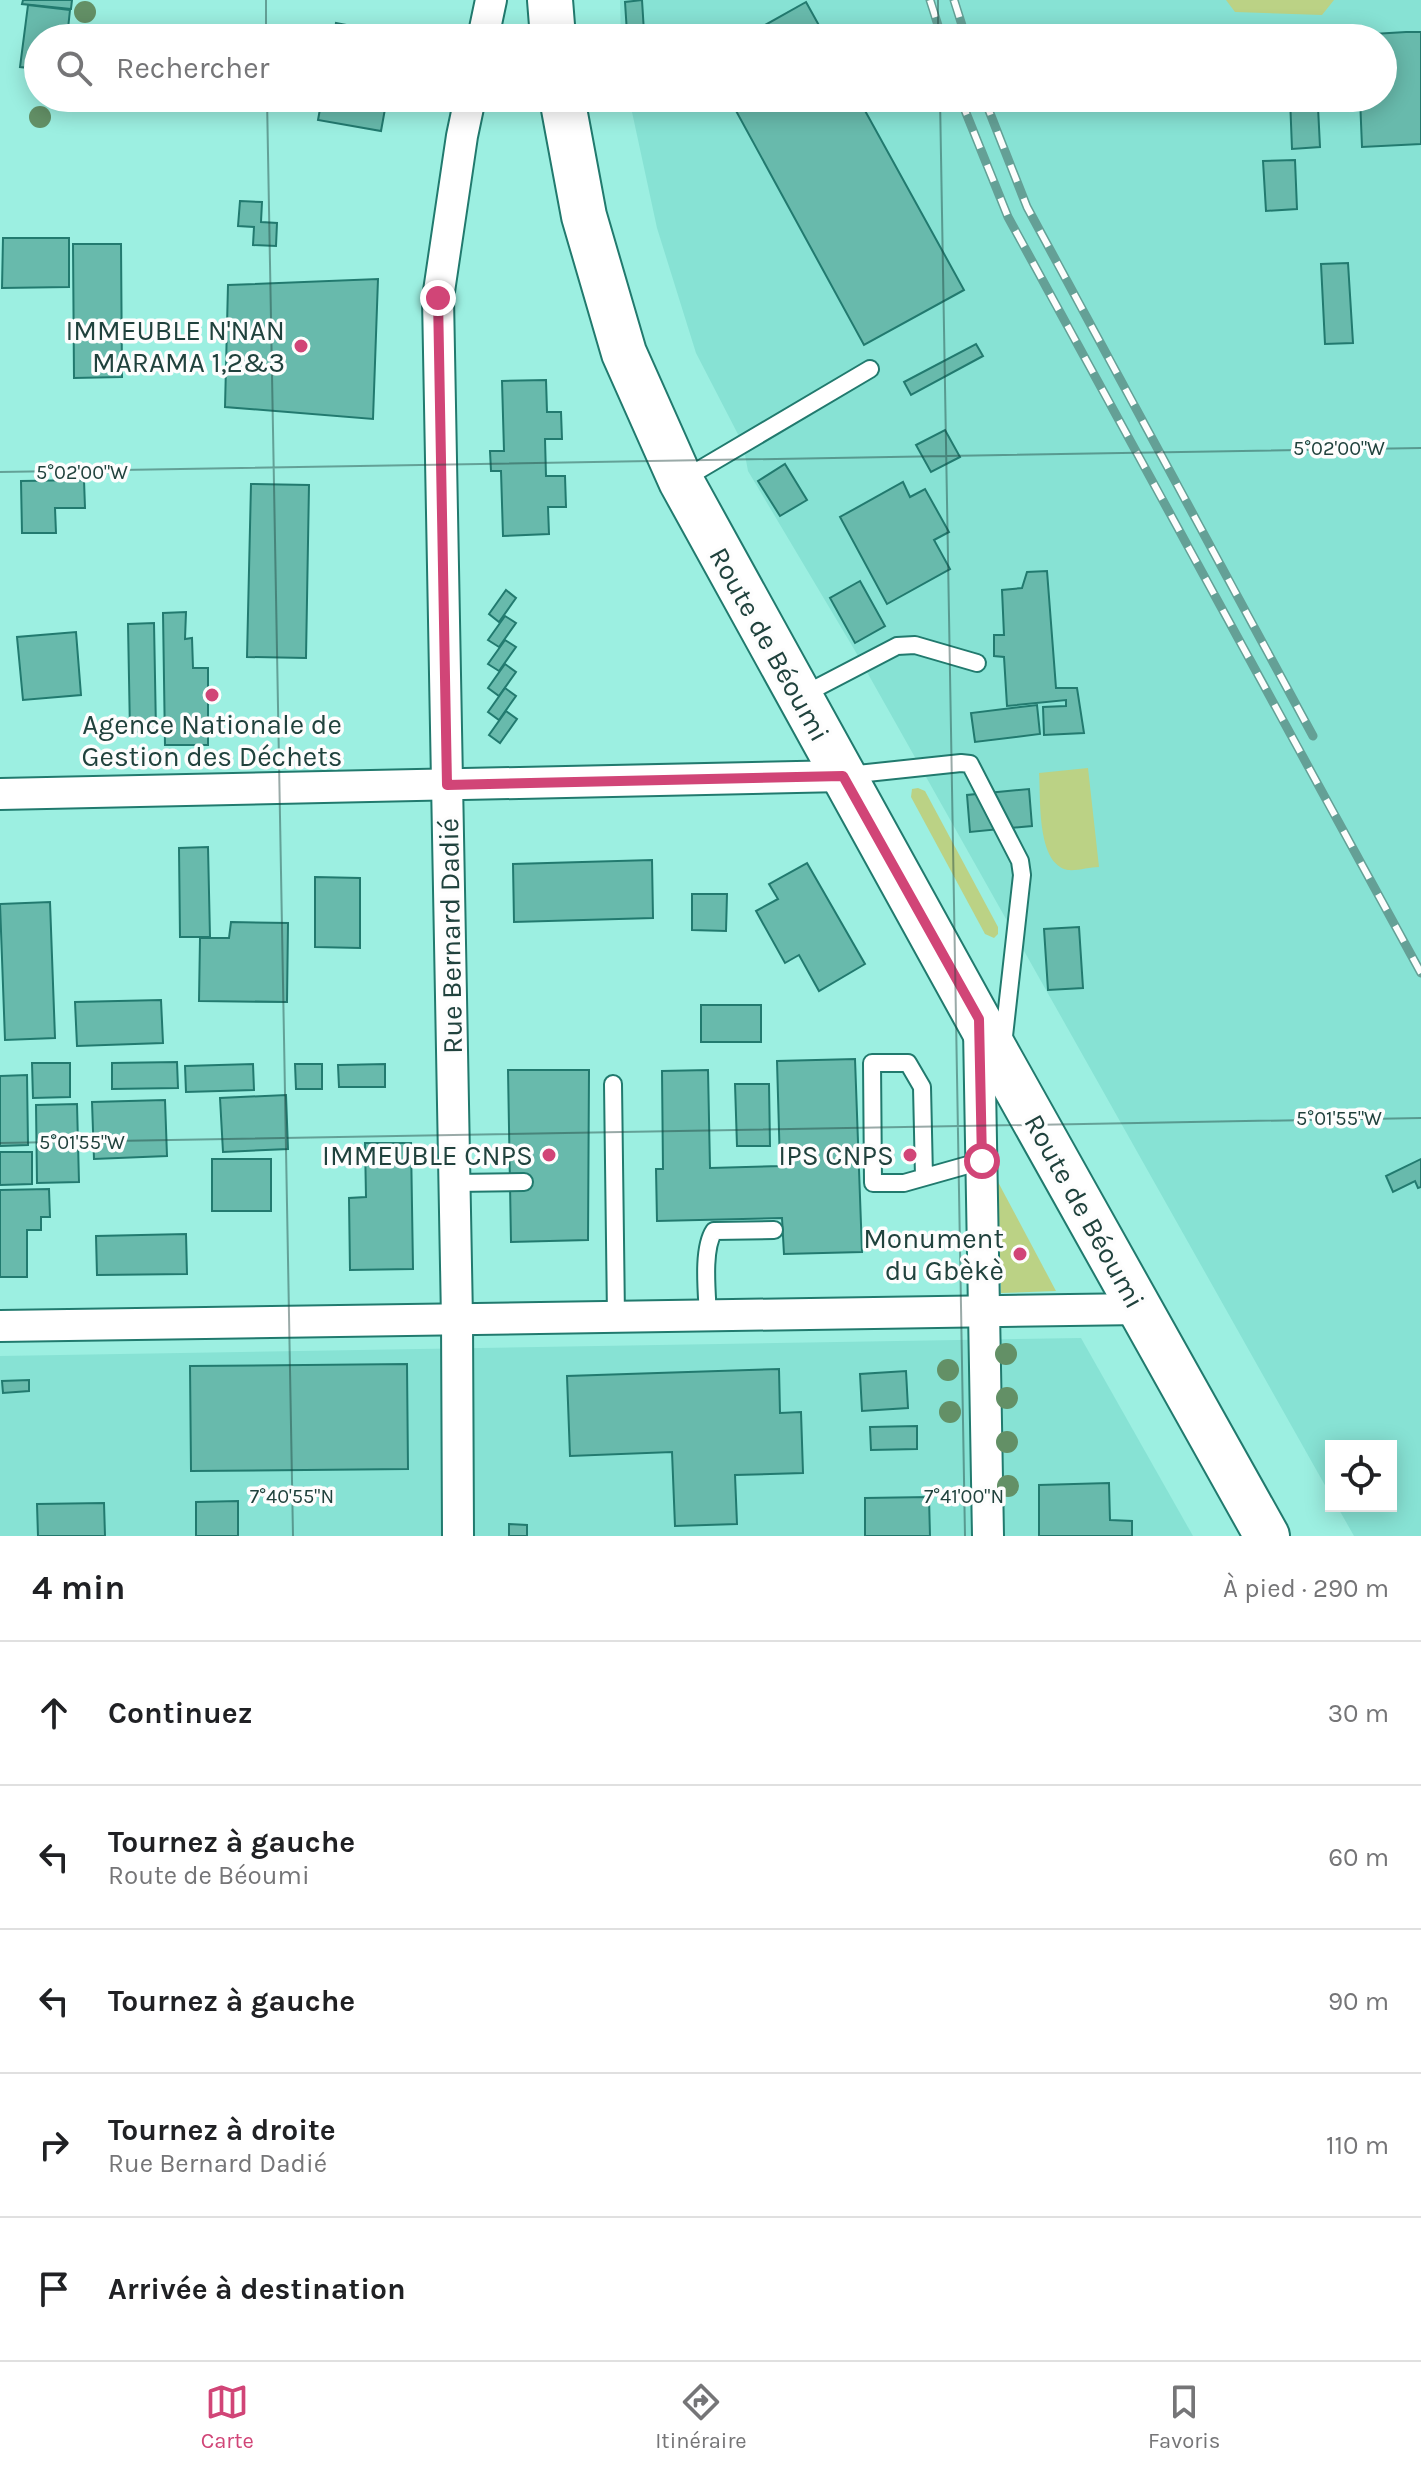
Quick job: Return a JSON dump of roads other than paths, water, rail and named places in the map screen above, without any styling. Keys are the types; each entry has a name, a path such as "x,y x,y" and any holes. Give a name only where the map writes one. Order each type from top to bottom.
{"main road":[{"path":"550,0 552,24"},
{"name":"Route de Béoumi","path":"565,112 584,216 624,353 681,481 1267,1536"}],"street":[{"path":"486,24 491,0"},
{"name":"Rue Bernard Dadié","path":"458,1536 455,1183 438,298 467,112"},
{"path":"0,794 843,776"},
{"path":"979,1019 988,1536"},
{"path":"0,1326 1141,1309"}],"lane":[{"path":"681,481 870,369"},
{"path":"799,697 897,646 915,645 977,663"},
{"path":"843,776 970,764 1020,861 1022,875 1001,1061"},
{"path":"924,1177 922,1087 908,1063 872,1063 873,1183 904,1183 982,1161"},
{"path":"613,1084 616,1317"},
{"path":"455,1183 524,1182"},
{"path":"708,1316 710,1235 714,1231 774,1230"}],"railway":[{"path":"930,0 938,24"},
{"path":"954,0 962,24"},
{"path":"966,112 1008,217 1421,973"},
{"path":"990,112 1027,207 1313,736"}],"place":[{"name":"IMMEUBLE N'NAN MARAMA 1,2&3","path":"301,346"},
{"name":"Agence Nationale de Gestion des Déchets","path":"212,695"},
{"name":"IMMEUBLE CNPS","path":"549,1155"},
{"name":"IPS CNPS","path":"910,1155"},
{"name":"Monument du Gbèkè","path":"1020,1254"}]}
